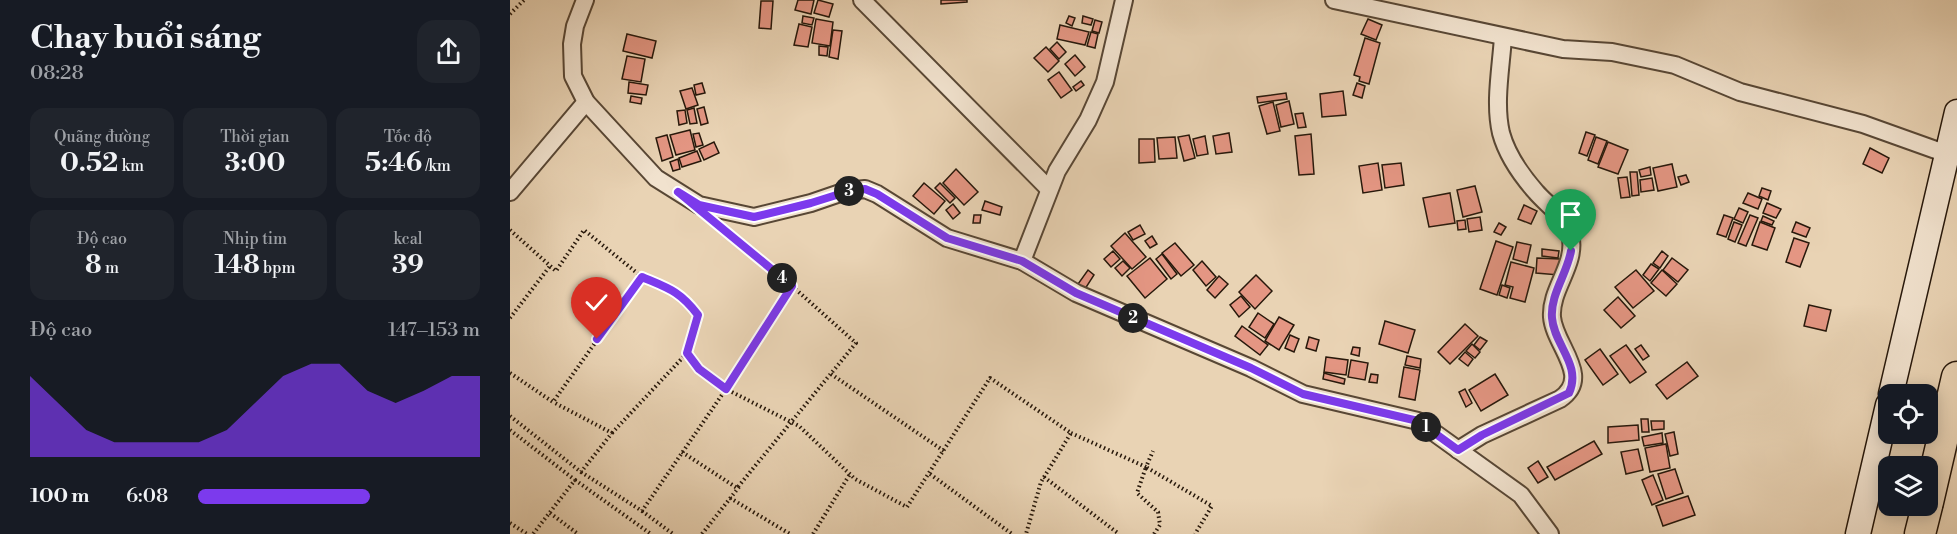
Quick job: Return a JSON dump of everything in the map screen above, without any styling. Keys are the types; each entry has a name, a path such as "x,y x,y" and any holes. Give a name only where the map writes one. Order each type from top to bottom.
{"highway":[{"path":"1938,457 1957,377"},
{"path":"1920,534 1924,516"}],"main road":[{"path":"1893,384 1957,112"},
{"path":"1858,534 1879,444"}],"street":[{"path":"585,0 575,26 572,44 573,76 586,102 656,178 699,205 754,217 865,189 877,194 947,238 1022,261 1076,293 1251,368 1303,394 1418,421 1521,495 1550,534"},
{"path":"861,0 1049,189"},
{"path":"1022,261 1057,171 1088,120 1105,82 1124,0"},
{"path":"1334,0 1563,49 1612,52 1675,65 1740,92 1863,124 1947,154"},
{"path":"1458,450 1482,435 1560,399 1569,393 1574,384 1570,362 1553,326 1552,317 1554,297 1568,267 1571,251 1570,234 1559,217 1522,174 1512,159 1501,132 1499,100 1503,37"},
{"path":"510,192 586,102"}],"path":[{"path":"510,14 524,0"},
{"path":"702,534 856,343 722,228"},
{"path":"510,230 556,271 584,230 642,277 677,291 698,315 687,353 612,434 581,472"},
{"path":"510,318 550,266"},
{"path":"553,402 642,277"},
{"path":"642,511 726,389 792,286"},
{"path":"687,353 699,369 726,389 799,426 855,479 907,507 990,378 1071,433 1146,467 1212,506 1195,534"},
{"path":"510,373 553,402 612,434"},
{"path":"831,374 944,451"},
{"path":"510,416 581,472 673,534"},
{"path":"510,430 651,534"},
{"path":"1026,534 1041,482 1071,433"},
{"path":"682,452 737,488 741,484"},
{"path":"1153,452 1137,493 1158,512 1160,525 1154,534"},
{"path":"813,534 850,474"},
{"path":"930,474 1012,534"},
{"path":"1044,477 1119,534"},
{"path":"533,534 575,480"},
{"path":"730,498 790,534"},
{"path":"550,513 578,534"},
{"path":"510,523 526,534"}],"building":[{"path":"798,0 814,0 811,14 795,10"},
{"path":"818,0 833,4 829,17 814,13"},
{"path":"941,0 967,0 967,2 941,4"},
{"path":"761,1 773,1 771,29 759,28"},
{"path":"803,16 814,18 812,25 802,23"},
{"path":"1069,16 1075,18 1072,26 1066,23"},
{"path":"1083,16 1093,19 1091,25 1082,23"},
{"path":"816,19 833,22 830,46 812,43"},
{"path":"1368,19 1382,25 1376,40 1361,34"},
{"path":"1095,20 1102,22 1099,33 1092,31"},
{"path":"799,24 812,27 808,47 794,45"},
{"path":"1060,25 1089,32 1085,45 1057,39"},
{"path":"833,30 842,31 838,59 829,57"},
{"path":"1091,32 1098,34 1095,48 1087,46"},
{"path":"627,34 656,41 652,58 623,51"},
{"path":"1365,38 1380,43 1369,84 1359,81 1360,77 1354,75"},
{"path":"1057,42 1066,52 1059,59 1050,49"},
{"path":"819,46 828,47 827,56 819,55"},
{"path":"1046,47 1059,61 1048,72 1034,58"},
{"path":"1075,55 1085,67 1075,76 1065,64"},
{"path":"627,56 645,59 641,82 622,79"},
{"path":"1059,72 1072,90 1061,98 1048,80"},
{"path":"1081,81 1084,85 1076,91 1073,87"},
{"path":"629,82 648,85 646,95 628,93"},
{"path":"702,83 705,93 696,95 694,85"},
{"path":"1357,83 1365,86 1362,98 1353,95"},
{"path":"692,88 698,105 686,109 680,91"},
{"path":"1343,91 1346,115 1322,117 1320,94"},
{"path":"1286,93 1287,99 1258,103 1257,97"},
{"path":"631,96 642,98 641,104 630,102"},
{"path":"1289,101 1294,124 1281,127 1276,105"},
{"path":"1273,102 1280,131 1267,134 1259,106"},
{"path":"704,107 708,123 701,125 697,109"},
{"path":"694,108 697,123 690,124 687,110"},
{"path":"685,110 687,123 679,125 677,111"},
{"path":"1303,113 1306,127 1298,128 1295,114"},
{"path":"690,130 695,150 676,155 670,135"},
{"path":"1586,132 1595,135 1587,156 1579,153"},
{"path":"699,133 703,145 696,147 693,134"},
{"path":"1229,133 1232,152 1216,154 1213,136"},
{"path":"1311,134 1314,174 1299,175 1295,136"},
{"path":"667,135 673,157 662,161 656,138"},
{"path":"1189,135 1195,158 1184,161 1178,137"},
{"path":"1205,136 1208,154 1197,156 1193,139"},
{"path":"1175,137 1177,158 1159,159 1157,138"},
{"path":"1596,137 1607,141 1598,164 1588,160"},
{"path":"1139,139 1154,139 1155,162 1139,163"},
{"path":"714,142 719,153 704,160 699,149"},
{"path":"1608,142 1628,150 1618,174 1598,167"},
{"path":"1870,148 1889,158 1882,173 1863,164"},
{"path":"697,151 701,161 682,167 679,158"},
{"path":"678,159 680,169 673,171 670,162"},
{"path":"1378,163 1382,190 1363,193 1359,166"},
{"path":"1401,163 1404,185 1385,188 1382,165"},
{"path":"1672,164 1677,187 1658,191 1653,168"},
{"path":"1650,167 1651,175 1641,177 1639,170"},
{"path":"956,169 978,192 964,205 943,183"},
{"path":"1630,172 1637,172 1639,195 1632,196"},
{"path":"1686,175 1689,182 1681,185 1678,177"},
{"path":"1627,177 1630,197 1621,198 1618,178"},
{"path":"1652,178 1654,190 1641,192 1640,180"},
{"path":"924,183 945,201 934,214 913,196"},
{"path":"940,183 955,198 950,203 935,188"},
{"path":"1475,186 1482,212 1463,217 1457,190"},
{"path":"1762,188 1771,191 1768,200 1759,196"},
{"path":"1450,193 1455,223 1429,227 1423,198"},
{"path":"1748,193 1762,199 1758,209 1743,203"},
{"path":"985,201 1002,207 1000,215 982,210"},
{"path":"1767,203 1781,209 1776,218 1763,213"},
{"path":"953,204 960,213 953,219 946,210"},
{"path":"1524,205 1537,211 1531,224 1518,219"},
{"path":"1739,208 1748,212 1743,223 1734,219"},
{"path":"974,215 981,215 980,223 973,223"},
{"path":"1724,215 1733,218 1726,237 1717,234"},
{"path":"1750,215 1758,218 1746,246 1738,243"},
{"path":"1763,216 1774,221 1772,225 1761,221"},
{"path":"1480,217 1482,230 1469,232 1467,219"},
{"path":"1465,220 1466,229 1458,230 1457,221"},
{"path":"1734,222 1742,225 1735,242 1728,239"},
{"path":"1760,222 1775,228 1767,250 1752,245"},
{"path":"1796,222 1810,228 1806,237 1792,232"},
{"path":"1499,223 1506,227 1501,235 1494,232"},
{"path":"1140,225 1145,234 1133,240 1128,232"},
{"path":"1125,233 1146,257 1132,269 1111,246"},
{"path":"1152,236 1157,244 1150,248 1145,241"},
{"path":"1794,238 1809,243 1800,267 1786,262"},
{"path":"1496,241 1513,247 1497,295 1480,289"},
{"path":"1517,242 1531,245 1527,263 1513,259"},
{"path":"1175,243 1194,265 1181,276 1162,253"},
{"path":"1542,249 1559,251 1558,258 1542,256"},
{"path":"1113,251 1120,259 1111,267 1104,259"},
{"path":"1662,251 1668,256 1660,268 1653,263"},
{"path":"1162,254 1177,274 1171,279 1156,259"},
{"path":"1150,258 1167,279 1145,298 1127,276"},
{"path":"1537,258 1560,259 1559,275 1536,273"},
{"path":"1672,258 1688,270 1678,282 1663,270"},
{"path":"1123,261 1130,268 1122,276 1115,268"},
{"path":"1202,261 1216,277 1206,286 1193,270"},
{"path":"1511,262 1534,268 1525,302 1510,298 1513,287 1505,285"},
{"path":"1651,264 1659,269 1650,281 1643,275"},
{"path":"1088,270 1094,275 1085,289 1078,284"},
{"path":"1636,270 1654,291 1633,308 1615,287"},
{"path":"1662,270 1677,284 1666,296 1651,283"},
{"path":"1256,275 1272,291 1255,309 1239,292"},
{"path":"1219,276 1228,284 1215,298 1207,290"},
{"path":"1502,285 1510,288 1507,298 1499,295"},
{"path":"1241,296 1250,307 1239,317 1230,305"},
{"path":"1618,297 1635,316 1621,328 1604,310"},
{"path":"1809,305 1831,310 1826,331 1804,326"},
{"path":"1258,313 1274,324 1265,338 1249,327"},
{"path":"1279,317 1294,325 1279,350 1265,341"},
{"path":"1385,321 1415,330 1408,353 1379,344"},
{"path":"1465,324 1478,336 1450,364 1438,352"},
{"path":"1242,326 1268,345 1260,355 1235,336"},
{"path":"1290,335 1299,339 1294,352 1285,348"},
{"path":"1309,337 1319,340 1316,351 1306,348"},
{"path":"1480,337 1487,341 1480,350 1474,345"},
{"path":"1472,344 1480,352 1475,358 1466,351"},
{"path":"1626,345 1646,372 1630,383 1610,356"},
{"path":"1641,345 1649,356 1643,360 1635,349"},
{"path":"1353,347 1360,348 1359,356 1351,354"},
{"path":"1600,349 1618,374 1603,385 1585,360"},
{"path":"1465,352 1473,359 1468,366 1459,359"},
{"path":"1407,356 1421,359 1420,368 1405,365"},
{"path":"1326,357 1348,360 1346,375 1324,372"},
{"path":"1351,360 1368,363 1365,380 1348,377"},
{"path":"1687,362 1698,376 1667,399 1656,385"},
{"path":"1404,367 1420,370 1415,400 1399,397"},
{"path":"1324,373 1345,379 1344,384 1323,379"},
{"path":"1371,374 1378,375 1377,383 1369,382"},
{"path":"1495,374 1508,395 1481,411 1469,390"},
{"path":"1465,389 1472,403 1466,407 1459,392"},
{"path":"1641,419 1648,419 1649,432 1642,432"},
{"path":"1651,421 1664,421 1664,429 1652,430"},
{"path":"1638,425 1639,440 1608,443 1608,427"},
{"path":"1674,432 1678,454 1670,456 1665,434"},
{"path":"1662,433 1663,443 1644,446 1642,437"},
{"path":"1594,441 1602,454 1555,480 1547,467"},
{"path":"1666,444 1670,468 1650,472 1645,448"},
{"path":"1638,449 1643,470 1626,474 1621,452"},
{"path":"1538,461 1548,477 1538,483 1528,468"},
{"path":"1675,469 1683,493 1666,499 1658,474"},
{"path":"1653,475 1663,500 1652,505 1642,480"},
{"path":"1688,496 1695,515 1663,526 1656,506"}],"route":[{"path":"597,339 642,277 677,291 689,302 698,315 687,353 699,369 726,389 792,286 678,192 699,205 754,217 865,189 877,194 947,238 1022,261 1076,293 1251,368 1303,394 1418,421 1458,450 1482,435 1569,393 1574,384 1573,372 1553,326 1552,306 1568,267 1571,251"}]}
